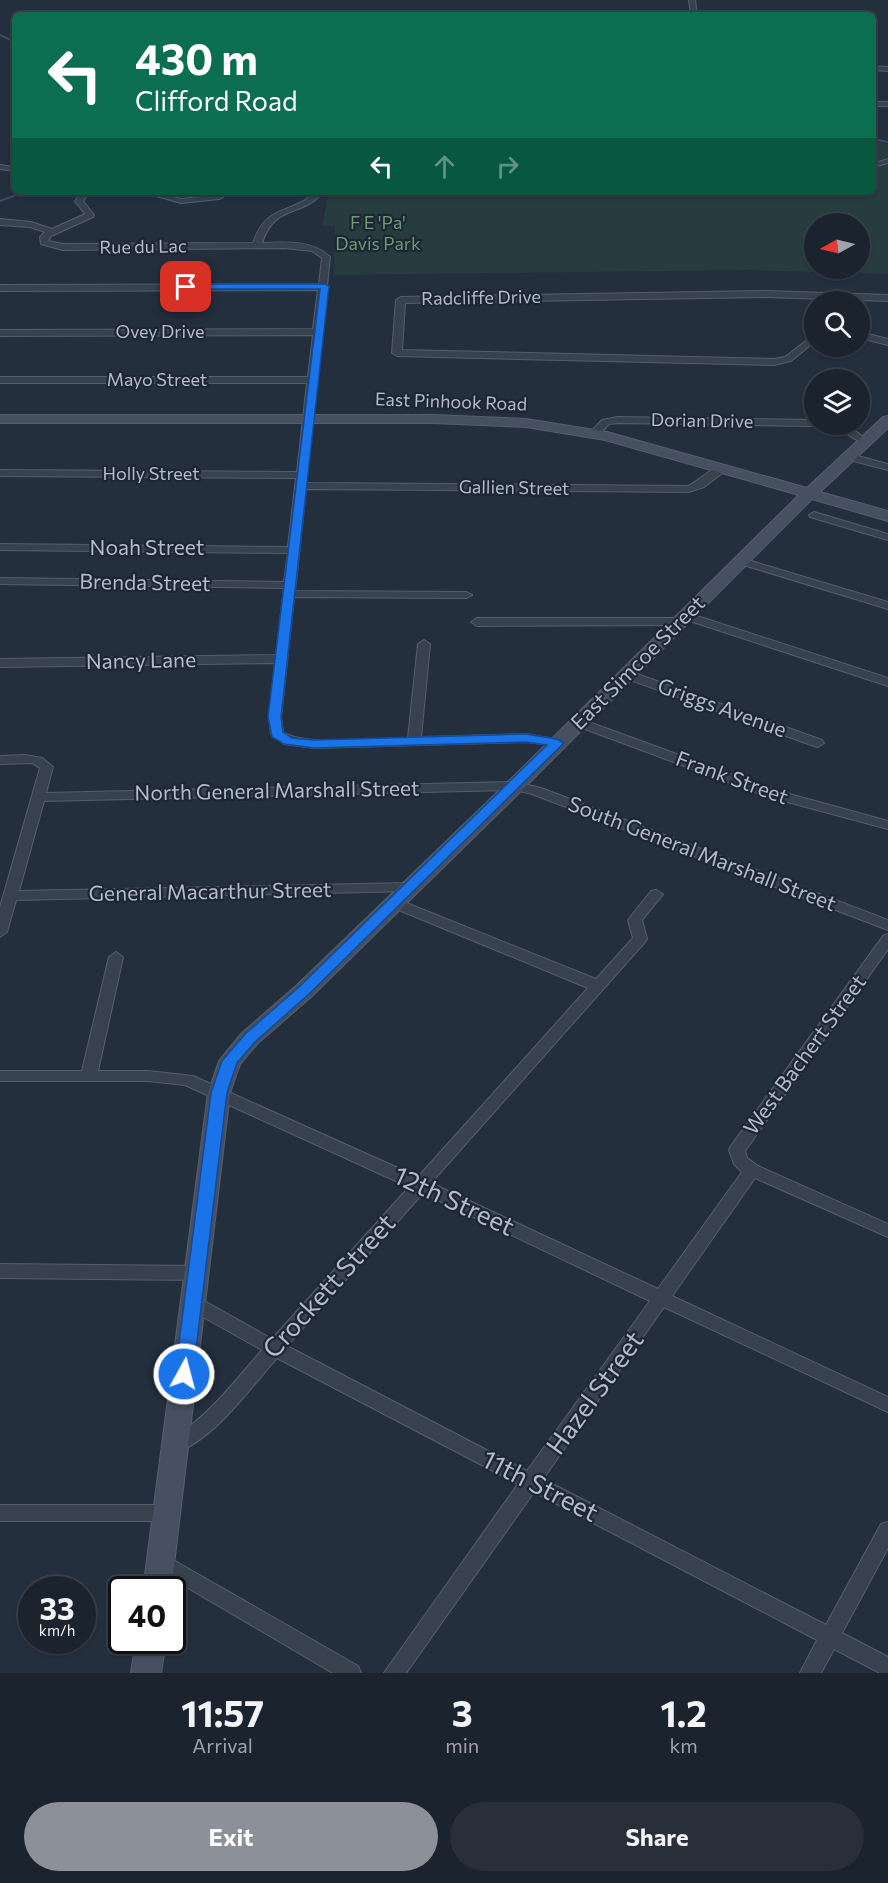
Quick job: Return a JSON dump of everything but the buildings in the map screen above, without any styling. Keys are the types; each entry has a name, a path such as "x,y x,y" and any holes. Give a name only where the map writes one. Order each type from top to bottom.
{"street":[{"path":"877,164 888,161"},
{"name":"Rue du Lac","path":"84,195 80,201 90,215 52,232 43,240 52,246 63,247 257,245 308,248 322,252 327,260 325,286"},
{"path":"158,195 181,201 219,197"},
{"path":"257,245 268,221 316,195"},
{"path":"0,222 31,225 52,232"},
{"path":"0,288 325,286 301,480 275,728 281,738 288,741 314,744 526,738 557,743"},
{"name":"Radcliffe Drive","path":"804,296 766,294 401,300 397,352 774,362 788,359 804,346"},
{"name":"Radcliffe Drive","path":"870,299 888,298"},
{"name":"Ovey Drive","path":"0,333 319,332"},
{"path":"870,338 888,342"},
{"name":"Mayo Street","path":"0,380 313,380"},
{"name":"East Pinhook Road","path":"0,419 467,419 526,423 594,434 888,516"},
{"name":"Dorian Drive","path":"594,434 602,425 618,420 804,423"},
{"name":"East Simcoe Street","path":"158,1576 219,1093 230,1061 250,1038 304,991 515,786 741,561 888,420"},
{"path":"852,435 865,442"},
{"path":"850,457 888,467"},
{"name":"Gallien Street","path":"301,480 689,489 700,485 721,469"},
{"name":"Holly Street","path":"0,473 301,480"},
{"path":"814,515 886,534"},
{"name":"Noah Street","path":"0,547 294,550"},
{"path":"741,561 888,606"},
{"name":"Brenda Street","path":"0,581 466,595"},
{"path":"477,622 683,618 888,682"},
{"path":"414,741 424,644"},
{"name":"Nancy Lane","path":"0,663 282,659"},
{"name":"Griggs Avenue","path":"626,674 818,743"},
{"name":"Frank Street","path":"578,722 770,793 888,825"},
{"path":"0,760 41,760 46,764 47,769 0,932"},
{"name":"North General Marshall Street","path":"39,797 515,786"},
{"name":"South General Marshall Street","path":"515,786 537,791 888,925"},
{"name":"General Macarthur Street","path":"10,896 410,887"},
{"name":"Crockett Street","path":"175,1445 197,1431 215,1414 640,939 635,920 656,894"},
{"path":"394,903 598,986"},
{"name":"West Bachert Street","path":"752,1170 742,1164 737,1157 737,1150 883,954 888,939"},
{"path":"89,1076 116,957"},
{"name":"12th Street","path":"0,1076 177,1078 219,1093 888,1405"},
{"path":"752,1170 888,1231"},
{"name":"Hazel Street","path":"394,1673 752,1170"},
{"path":"0,1271 196,1273"},
{"name":"11th Street","path":"193,1303 274,1348 888,1666"},
{"path":"0,1513 166,1513"},
{"path":"810,1673 888,1530"},
{"path":"160,1562 351,1673"},
{"path":"146,1673 149,1654"}],"green space":[{"name":"F E 'Pa' Davis Park","path":"876,141 888,144 888,274 870,273 870,213 804,213 804,272 747,270 334,275 335,226 322,226 328,195 876,195"}],"waterway":[{"path":"0,35 12,41"},
{"path":"876,140 888,142"},
{"path":"0,201 16,195"}],"route":[{"path":"184,1374 219,1093 222,1077 230,1061 250,1038 304,991 557,743 526,738 314,744 284,740 277,734 275,717 289,585 325,286 186,287"}]}
